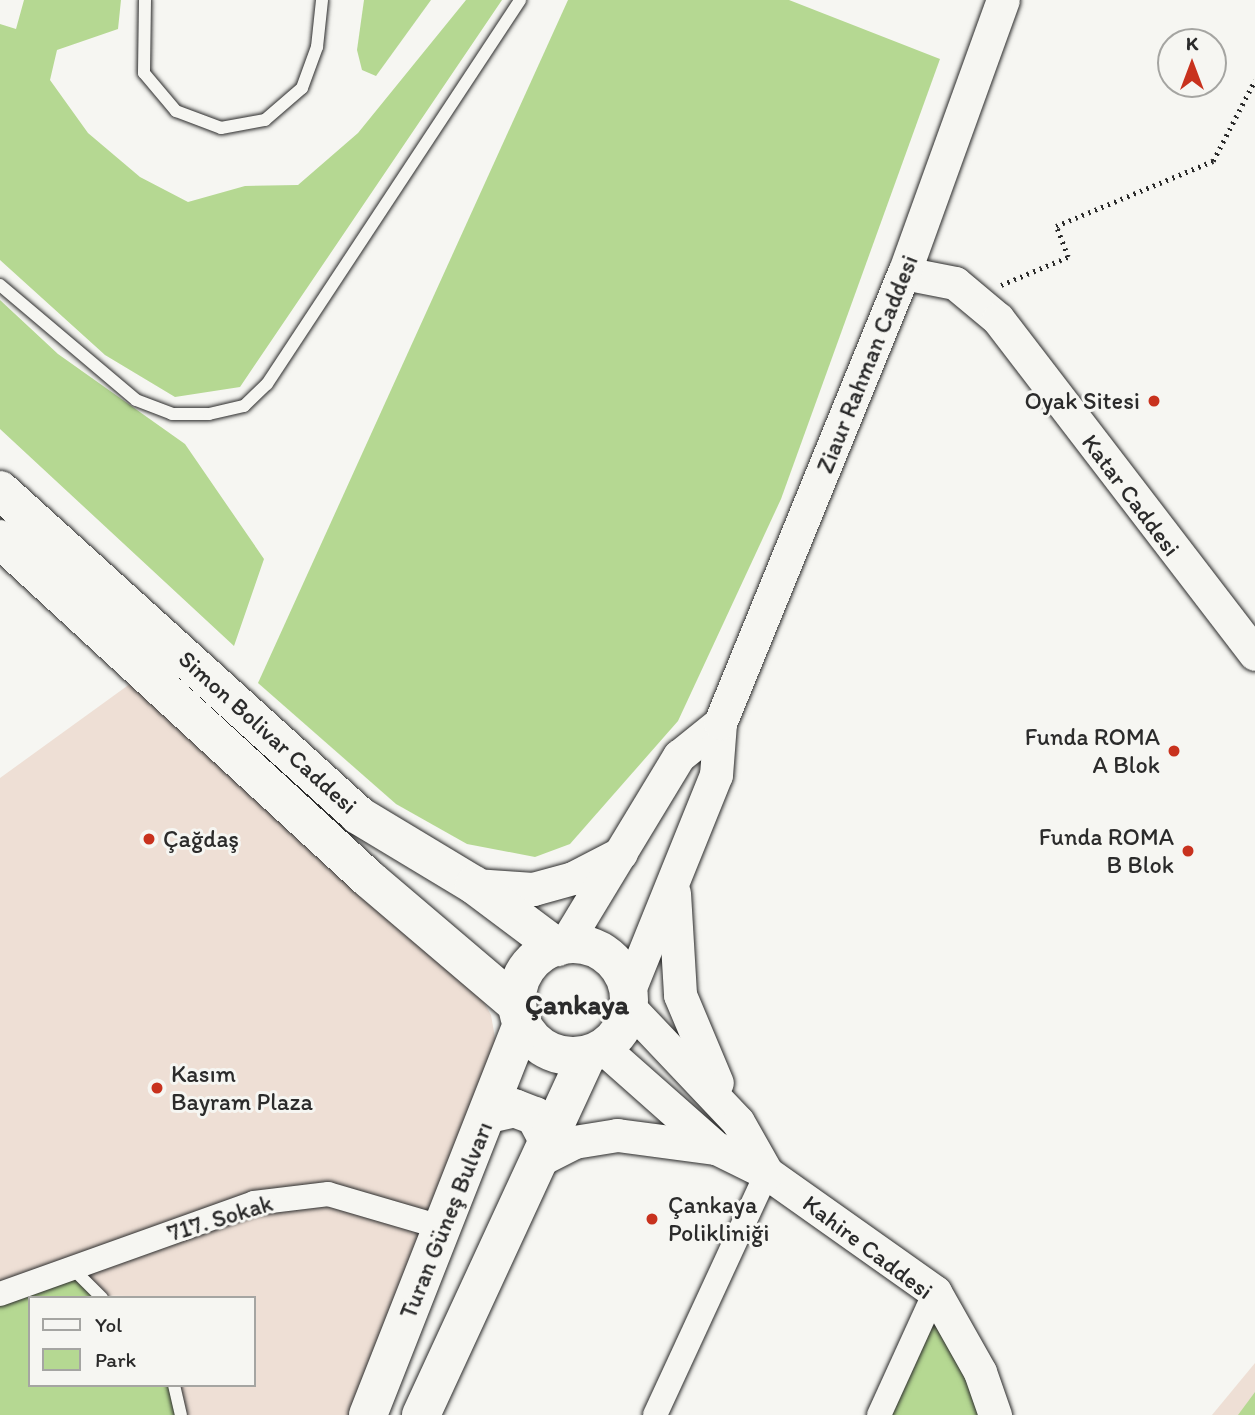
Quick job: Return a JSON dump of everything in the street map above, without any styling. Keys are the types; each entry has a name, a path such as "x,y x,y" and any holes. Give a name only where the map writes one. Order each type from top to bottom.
{"main road":[{"name":"Ziaur Rahman Caddesi","path":"629,999 674,877 716,775 720,723 904,273 1003,0"},
{"name":"Katar Caddesi","path":"904,273 954,283 998,318 1255,654"},
{"name":"Simon Bolivar Caddesi","path":"0,490 358,815 474,885 561,945"},
{"name":"Simon Bolivar Caddesi","path":"0,539 519,1014"},
{"name":"Ziaur Rahman Caddesi","path":"561,945 623,852 678,756 720,723"},
{"path":"474,885 533,889 573,878 623,852"},
{"path":"674,877 680,995 695,1042 738,1122"},
{"path":"421,1415 595,1051 625,1023 629,999 623,974 599,950 561,945 524,972 519,1014 549,1051 595,1051 716,1148 767,1173"},
{"name":"Kahire Caddesi","path":"629,999 738,1122 767,1173 935,1292 980,1372 995,1415"},
{"name":"Turan Güneş Bulvarı","path":"368,1415 489,1114 519,1014"},
{"path":"489,1114 514,1108 534,1116 546,1152"},
{"path":"546,1152 574,1142 617,1135 716,1148"}],"street":[{"path":"655,1415 767,1173"},
{"name":"717. Sokak","path":"0,1294 254,1203 328,1194 444,1228"},
{"path":"879,1415 935,1292"}],"lane":[{"path":"145,0 144,73 176,111 221,128 265,120 302,88 317,47 322,0"},
{"path":"0,285 136,400 172,414 208,415 244,405 267,384 520,0"},
{"path":"71,1267 100,1296"},
{"path":"174,1387 181,1415"}],"path":[{"path":"971,297 1069,257 1056,226 1213,161 1255,80"}],"shaded area":[{"path":"163,660 316,799 337,847 457,954 491,1015 496,1043 368,1415 181,1415 174,1387 256,1387 256,1296 0,1294 0,778"},
{"path":"1255,1363 1255,1415 1212,1415"}],"green space":[{"path":"24,0 121,0 118,29 57,50 50,80 88,133 140,177 188,202 245,186 298,185 358,133 466,0 502,0 240,387 175,397 105,355 0,260 0,24 16,29"},
{"path":"364,0 431,0 376,76 362,70 357,50"},
{"path":"568,0 789,0 940,59 781,499 678,721 570,844 535,857 467,844 396,804 258,683"},
{"path":"0,300 58,354 185,444 264,559 234,646 0,429"},
{"path":"71,1267 100,1296 28,1296 28,1387 174,1387 181,1415 0,1415 0,1294"},
{"path":"935,1292 995,1415 879,1415"},
{"path":"1255,1392 1255,1415 1238,1415"}],"place":[{"name":"Oyak Sitesi","path":"1154,401"},
{"name":"Funda ROMA A Blok","path":"1174,751"},
{"name":"Çağdaş","path":"149,839"},
{"name":"Funda ROMA B Blok","path":"1188,851"},
{"name":"Kasım Bayram Plaza","path":"157,1088"},
{"name":"Çankaya Polikliniği","path":"652,1219"}],"district":[{"name":"Çankaya","path":"577,1004"}]}
